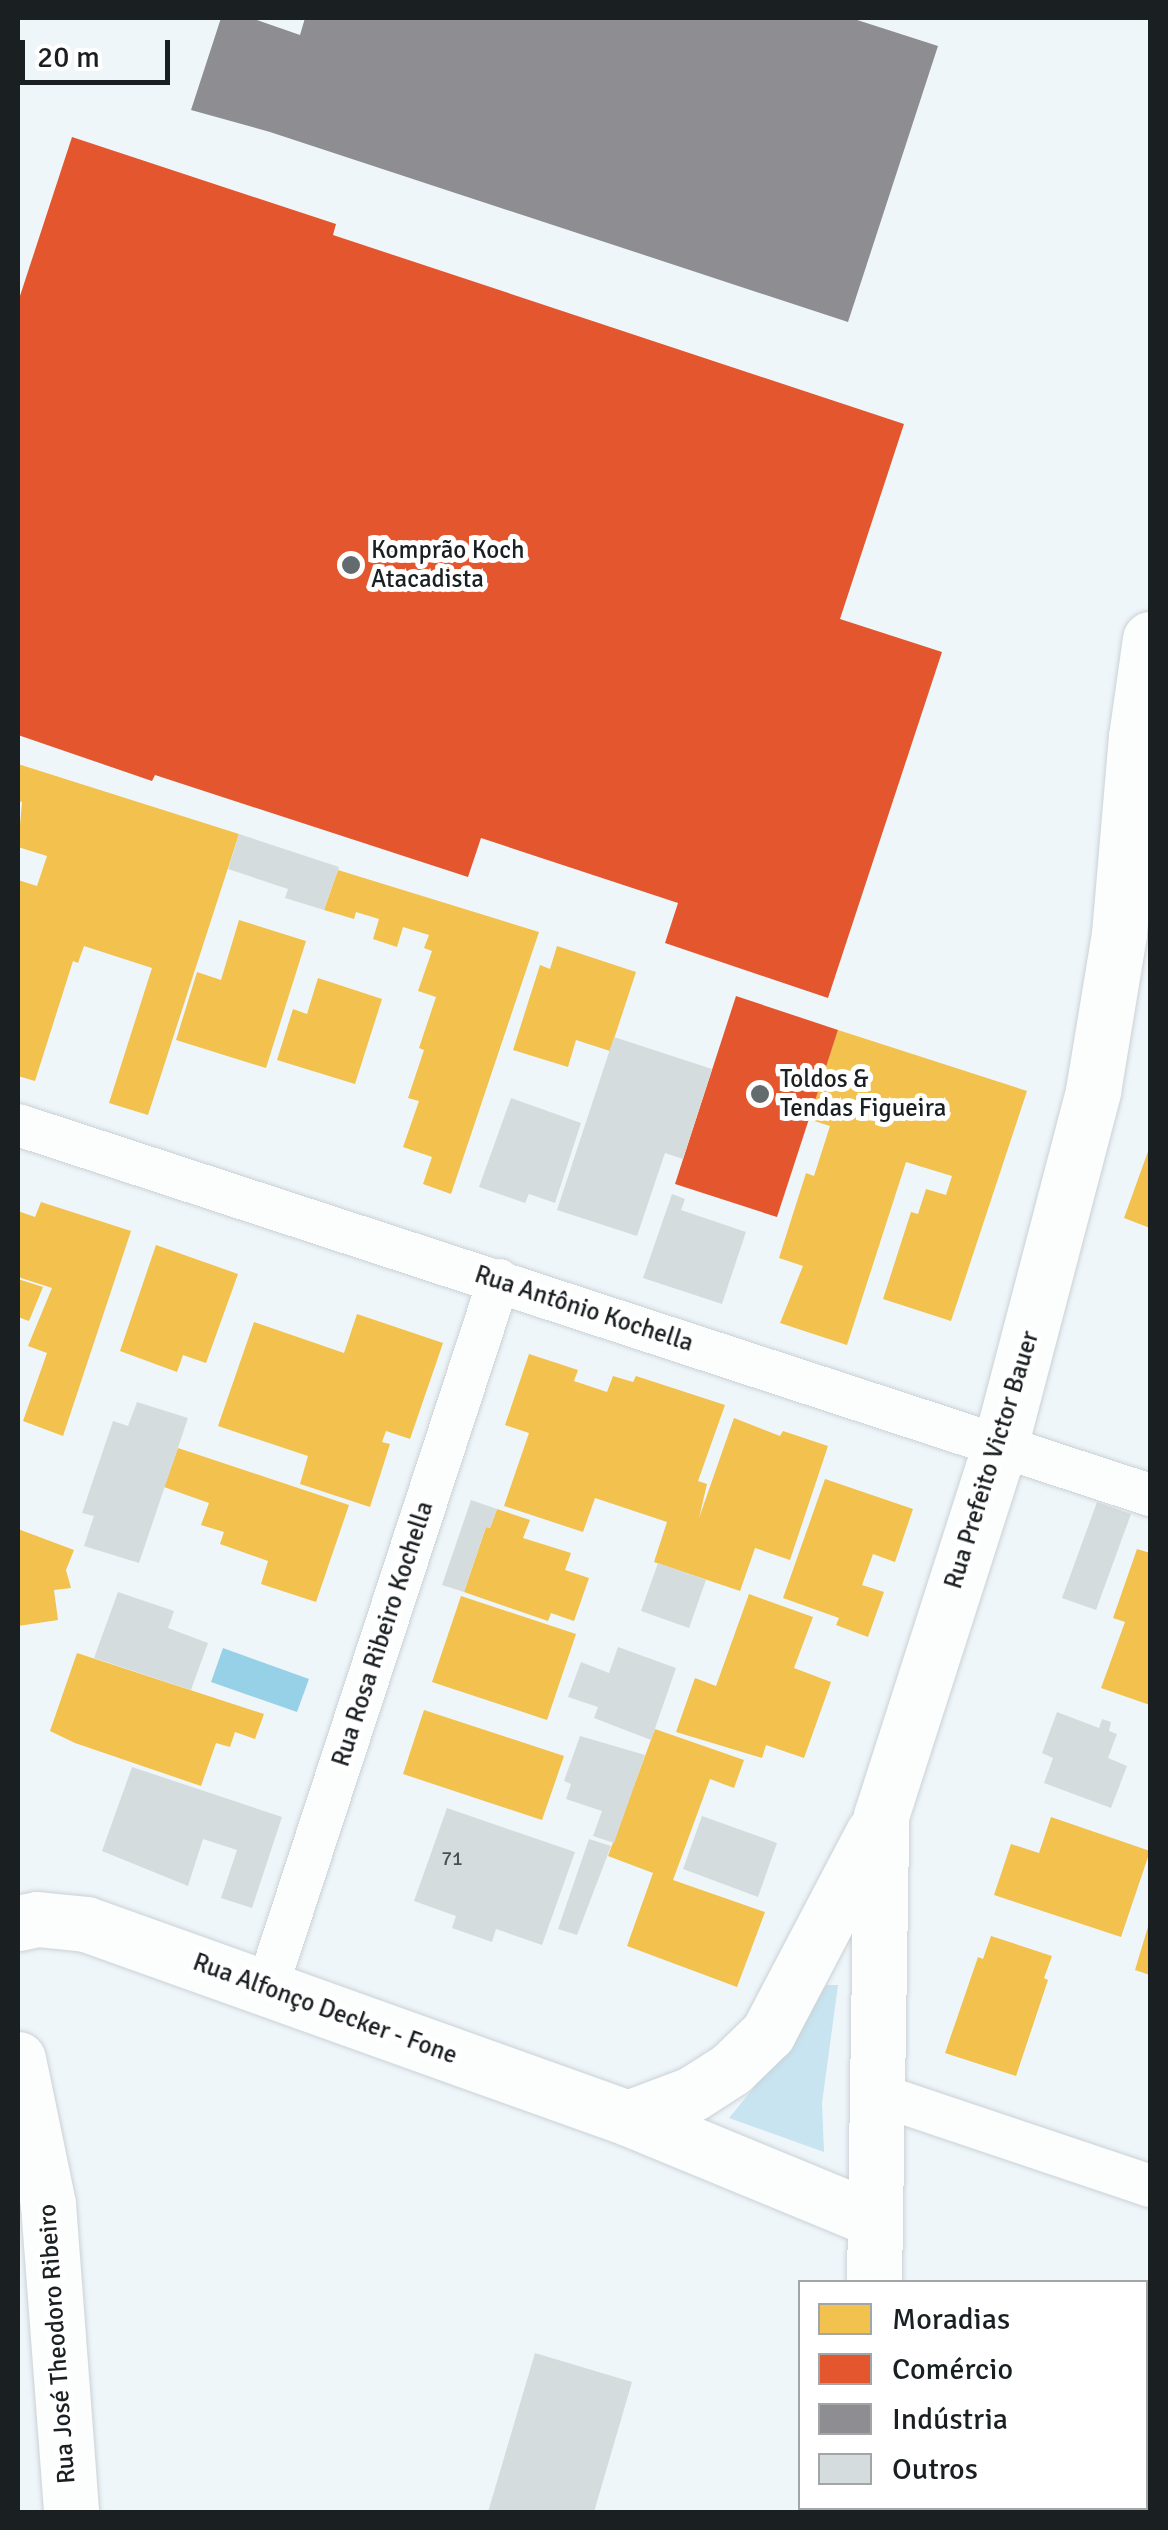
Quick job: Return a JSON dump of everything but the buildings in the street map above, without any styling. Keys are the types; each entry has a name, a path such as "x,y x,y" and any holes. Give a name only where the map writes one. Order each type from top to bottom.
{"main road":[{"name":"Rua Prefeito Victor Bauer","path":"874,2280 881,1816 1000,1446 1093,1092 1119,934 1136,737 1150,639"},
{"path":"628,2118 705,2086 732,2069 768,2033 881,1816"},
{"name":"Rua Alfonço Decker - Fone","path":"18,1923 37,1919 86,1924 628,2118 872,2219"},
{"name":"Rua José Theodoro Ribeiro","path":"20,2067 48,2204 71,2512"}],"street":[{"name":"Rua Antônio Kochella","path":"18,1124 1150,1495"},
{"name":"Rua Rosa Ribeiro Kochella","path":"267,1988 499,1280"},
{"path":"874,2094 1150,2186"}],"shaded area":[{"path":"826,1985 838,1985 822,2103 824,2152 729,2118 792,2041"},
{"path":"1150,2376 1150,2512 961,2512 1148,2510"}],"water":[{"path":"223,1648 309,1679 297,1712 211,1682"}],"place":[{"name":"Komprão Koch Atacadista","path":"351,565"},
{"name":"Toldos & Tendas Figueira","path":"760,1094"}]}
